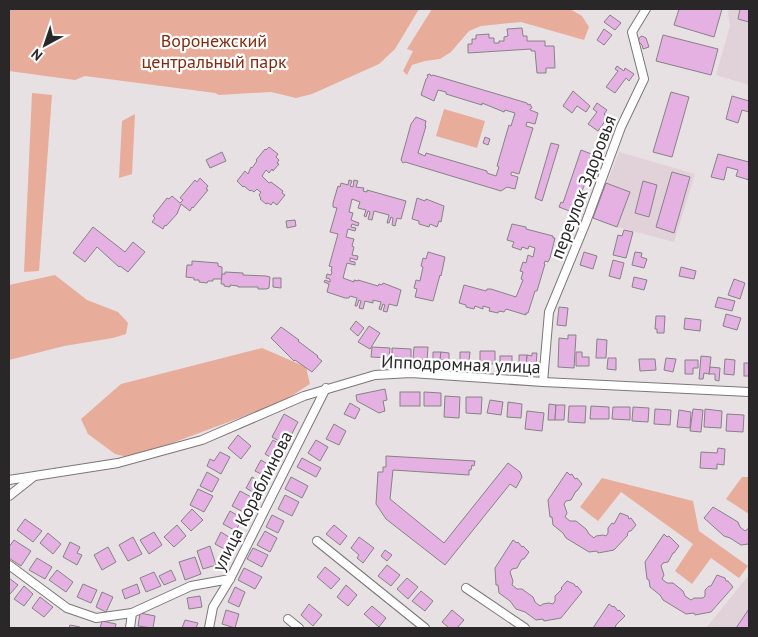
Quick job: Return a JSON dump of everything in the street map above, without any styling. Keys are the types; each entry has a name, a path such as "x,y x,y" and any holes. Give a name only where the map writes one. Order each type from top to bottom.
{"street":[{"name":"переулок Здоровья","path":"543,382 549,312 586,222 621,127 644,79 632,32 645,11"},
{"name":"Ипподромная улица","path":"9,480 118,463 202,440 326,388 375,375 411,373 543,382 749,392"},
{"name":"улица Кораблинова","path":"209,628 213,607 230,579 326,388"},
{"path":"9,496 35,476"},
{"path":"317,541 425,628"},
{"path":"9,565 66,608 96,618 132,613 191,586 230,579"},
{"path":"466,588 525,628"},
{"path":"130,628 132,613"},
{"path":"288,619 299,628"}],"shaded area":[{"path":"729,9 749,9 749,85 716,75 730,26"},
{"path":"619,152 695,174 674,242 617,227 593,218"},
{"path":"749,575 749,628 706,628"}],"green space":[{"name":"Воронежский центральный парк","path":"9,9 419,9 395,49 379,64 312,94 296,98 271,92 219,95 85,76 75,80 9,71"},
{"path":"432,9 570,9 582,16 589,27 584,40 521,22 481,26 469,31 451,52 440,59 412,65 407,75 403,71 413,51 407,49"},
{"path":"32,93 52,95 39,271 24,272"},
{"path":"444,109 485,121 477,148 436,136"},
{"path":"135,114 132,174 119,178 122,121"},
{"path":"55,275 87,300 118,312 128,323 126,334 64,346 9,360 9,285"},
{"path":"262,348 306,367 310,384 282,402 132,458 115,454 88,434 81,419 121,384"},
{"path":"742,477 749,477 749,514 726,499"},
{"path":"602,478 693,501 699,531 748,566 739,578 711,558 692,584 675,571 693,544 621,492 598,521 580,507"}],"building":[{"path":"679,9 722,9 714,37 674,25"},
{"path":"740,9 749,9 749,22 738,19"},
{"path":"610,15 621,23 615,30 604,22"},
{"path":"522,28 523,36 527,36 527,41 545,41 545,46 554,46 555,68 546,68 546,73 537,73 535,51 531,51 531,49 468,53 468,44 472,44 472,39 476,39 476,35 489,34 489,38 494,38 494,43 499,43 499,41 504,41 504,37 508,36 507,29"},
{"path":"604,29 612,35 604,45 597,40"},
{"path":"663,35 718,49 711,75 656,61"},
{"path":"642,36 646,38 649,47 643,49 638,41"},
{"path":"617,66 624,71 625,68 634,74 629,81 626,78 615,93 606,87 618,71 615,69"},
{"path":"430,74 431,76 433,75 527,103 528,105 530,104 532,108 530,110 538,113 535,124 527,122 526,126 533,128 519,174 511,173 511,175 518,177 515,189 507,187 501,191 405,162 403,163 401,160 411,124 416,117 426,121 418,153 425,156 426,153 487,171 487,173 496,176 499,167 497,166 509,125 511,126 515,113 505,110 504,112 482,103 482,105 438,90 434,101 421,95 428,77 427,75"},
{"path":"573,91 590,106 586,112 577,106 572,113 563,106"},
{"path":"671,92 689,97 672,157 653,152"},
{"path":"732,96 749,101 749,112 742,110 738,123 726,119"},
{"path":"597,103 607,110 604,114 608,117 598,131 588,124 597,112 593,109"},
{"path":"485,137 490,139 488,145 483,143"},
{"path":"551,143 559,145 542,201 535,198"},
{"path":"269,147 278,154 276,157 279,160 277,163 279,164 269,173 266,170 262,176 269,183 271,182 283,191 282,193 285,195 277,205 273,202 271,205 266,204 260,199 259,195 261,192 257,189 254,192 250,191 237,181 245,171 248,174 256,160"},
{"path":"581,150 594,155 594,160 575,209 572,212 559,207 561,202 563,203"},
{"path":"222,152 226,161 210,168 206,160"},
{"path":"718,154 749,162 749,180 736,176 738,170 727,167 724,180 711,177"},
{"path":"672,172 690,177 674,233 656,227"},
{"path":"200,178 208,186 206,189 208,190 190,211 181,204 177,214 163,229 152,222 155,218 153,216 167,198 169,199 172,196 180,203 183,200 180,198 195,180 197,182"},
{"path":"349,180 352,181 350,186 353,187 354,180 358,181 356,187 364,188 363,191 367,192 367,190 406,201 401,219 397,218 395,226 392,225 393,218 391,217 389,223 387,223 389,215 374,211 372,220 368,219 370,212 368,211 366,217 364,216 366,210 358,208 360,202 352,199 349,212 353,213 351,220 359,223 358,226 352,224 351,227 356,228 355,231 348,229 346,237 354,239 352,255 358,256 357,260 350,258 350,261 355,262 355,265 347,263 343,278 378,286 383,283 401,290 397,306 389,304 387,312 383,311 385,305 383,304 381,310 379,309 381,302 373,300 373,303 365,301 363,309 359,308 361,301 359,300 357,306 355,306 357,298 350,296 345,298 327,292 329,284 324,282 325,280 330,282 330,279 326,278 327,274 331,275 332,272 332,267 329,266 338,234 330,232 337,208 333,207 333,203 338,186 340,187 341,183 348,185"},
{"path":"643,181 657,185 649,217 635,213"},
{"path":"606,183 630,192 617,227 593,218"},
{"path":"417,198 425,201 426,199 444,206 441,222 439,221 437,227 430,224 429,227 419,224 419,221 412,219"},
{"path":"295,220 296,226 287,228 286,221"},
{"path":"512,224 555,238 550,258 548,262 545,261 537,291 535,291 528,313 526,315 506,309 504,312 499,311 498,313 489,311 490,308 483,306 483,309 475,306 474,309 459,303 464,285 486,291 491,289 516,297 523,280 521,279 523,272 520,271 523,262 526,263 528,255 533,257 535,248 529,246 528,249 522,247 521,250 512,247 514,242 507,240"},
{"path":"93,227 125,252 133,242 145,252 128,272 119,267 97,247 85,262 73,253"},
{"path":"624,230 633,232 626,258 613,255 618,235 622,236"},
{"path":"428,252 445,257 433,301 415,297 417,289 414,288 416,280 420,281 423,258 426,259"},
{"path":"584,252 597,256 593,269 580,265"},
{"path":"635,252 642,253 641,257 647,259 644,268 632,265"},
{"path":"613,260 624,263 620,279 609,276"},
{"path":"192,261 218,263 218,266 222,267 222,279 213,279 213,281 208,281 207,283 186,277 187,265 192,265"},
{"path":"681,267 696,271 694,279 679,276"},
{"path":"225,272 270,277 269,288 224,286 224,284 221,284 222,274 225,274"},
{"path":"634,277 647,280 644,290 632,287"},
{"path":"273,278 281,278 281,288 273,287"},
{"path":"734,279 745,283 740,299 728,295"},
{"path":"718,297 735,301 732,311 715,307"},
{"path":"559,307 568,308 566,326 557,325"},
{"path":"726,314 741,318 737,330 723,326"},
{"path":"656,316 665,316 664,333 657,333 657,329 655,329"},
{"path":"685,318 701,320 700,331 684,329"},
{"path":"356,321 364,328 358,336 350,329"},
{"path":"369,326 380,333 370,349 358,342"},
{"path":"281,327 322,361 312,372 294,361 271,338"},
{"path":"568,335 576,335 574,368 558,367 559,338 568,339"},
{"path":"597,339 607,340 606,358 596,358"},
{"path":"372,347 390,348 389,358 371,357"},
{"path":"414,347 428,347 427,360 413,359"},
{"path":"392,348 411,349 411,358 392,357"},
{"path":"480,351 495,351 495,364 480,363"},
{"path":"433,352 441,352 440,360 433,359"},
{"path":"441,352 449,353 449,360 440,360"},
{"path":"460,352 470,352 469,361 460,361"},
{"path":"576,352 582,352 582,357 589,357 589,366 576,366"},
{"path":"532,353 537,353 536,365 526,365 527,355 532,356"},
{"path":"519,355 527,355 526,365 519,365"},
{"path":"500,356 512,356 512,365 500,365"},
{"path":"701,356 711,357 709,374 704,373 703,379 699,379"},
{"path":"608,358 616,358 616,370 607,369"},
{"path":"666,358 676,359 673,372 664,370"},
{"path":"639,359 655,359 656,370 640,371"},
{"path":"725,359 735,360 734,375 724,374"},
{"path":"685,360 698,360 698,368 693,368 693,374 685,374"},
{"path":"744,363 749,363 749,376 744,376"},
{"path":"710,367 720,368 719,381 715,380 715,374 709,374"},
{"path":"385,389 387,400 383,401 385,411 379,413 357,401 356,395"},
{"path":"400,392 420,392 420,406 400,406"},
{"path":"424,392 441,393 441,406 424,406"},
{"path":"445,396 460,397 459,418 444,417"},
{"path":"466,397 482,397 481,414 466,413"},
{"path":"490,400 503,402 501,415 487,413"},
{"path":"508,402 522,404 521,418 507,417"},
{"path":"350,403 360,409 355,419 344,414"},
{"path":"549,404 556,405 555,420 548,420"},
{"path":"556,405 565,405 564,420 555,420"},
{"path":"569,406 586,406 585,423 568,422"},
{"path":"591,406 609,407 609,419 590,419"},
{"path":"613,407 630,407 630,420 612,419"},
{"path":"633,407 649,408 648,422 632,421"},
{"path":"655,409 671,410 670,425 654,424"},
{"path":"693,409 703,410 701,432 690,431"},
{"path":"705,409 722,411 721,428 704,427"},
{"path":"679,410 691,412 690,428 677,427"},
{"path":"527,411 544,413 542,431 525,429"},
{"path":"284,414 298,422 286,445 272,437"},
{"path":"727,414 744,415 743,432 726,431"},
{"path":"334,424 346,431 339,445 326,439"},
{"path":"238,435 251,446 241,459 228,448"},
{"path":"273,440 285,447 277,461 265,454"},
{"path":"316,440 328,447 320,461 308,453"},
{"path":"718,448 725,449 724,465 717,464 717,469 700,468 701,452 717,453"},
{"path":"220,452 230,457 221,474 207,466 210,459 214,461"},
{"path":"386,456 475,461 474,466 472,465 471,470 469,470 469,475 393,470 390,499 444,543 508,463 520,472 522,477 516,488 510,484 445,565 386,519 376,504 378,472 383,472 383,467 386,467"},
{"path":"302,458 321,468 316,477 297,467"},
{"path":"261,460 272,467 267,477 255,471"},
{"path":"207,472 219,479 212,492 200,486"},
{"path":"567,472 570,475 572,474 575,479 577,478 582,484 571,500 566,501 564,504 567,513 565,517 570,521 576,521 594,538 596,536 606,536 608,528 612,523 614,524 620,513 628,516 629,519 631,518 636,525 614,550 598,553 597,551 589,552 566,538 553,525 548,500"},
{"path":"252,477 262,483 256,494 246,488"},
{"path":"291,477 308,486 302,498 285,489"},
{"path":"198,489 213,496 204,512 190,505"},
{"path":"240,491 253,498 245,513 232,506"},
{"path":"285,495 299,502 292,516 278,509"},
{"path":"713,507 738,522 745,531 749,528 749,546 748,544 741,545 724,536 704,518"},
{"path":"192,509 203,520 191,531 181,521"},
{"path":"230,511 242,518 236,531 223,524"},
{"path":"272,515 284,521 278,533 266,527"},
{"path":"25,519 42,531 33,542 17,530"},
{"path":"177,525 186,536 174,547 164,537"},
{"path":"334,525 347,536 340,545 326,534"},
{"path":"265,531 277,538 270,552 257,545"},
{"path":"154,532 162,545 149,554 140,540"},
{"path":"221,532 232,539 226,550 215,544"},
{"path":"48,533 61,544 53,554 40,543"},
{"path":"664,534 667,537 669,536 679,546 668,562 663,563 661,566 664,575 662,579 667,583 673,583 691,600 703,598 705,590 711,586 717,575 725,578 733,587 711,612 695,615 694,613 686,614 663,600 650,587 645,562"},
{"path":"133,537 142,554 128,561 119,545"},
{"path":"359,537 374,548 363,563 357,558 359,555 351,548"},
{"path":"14,540 31,551 21,566 9,558 9,547"},
{"path":"513,540 529,552 517,568 512,569 510,572 513,581 512,585 517,589 522,589 533,597 540,606 549,603 553,604 555,596 567,581 577,586 582,592 561,618 544,621 543,619 536,620 525,612 516,609 510,601 499,593 498,585 496,585 495,568"},
{"path":"70,542 80,547 77,553 82,555 77,565 63,557"},
{"path":"210,546 216,565 203,569 197,551"},
{"path":"108,547 116,562 102,570 94,555"},
{"path":"253,548 268,555 262,567 247,559"},
{"path":"385,550 392,555 387,561 381,556"},
{"path":"195,557 201,574 185,580 179,562"},
{"path":"37,558 52,567 45,579 29,570"},
{"path":"387,565 400,575 391,586 378,576"},
{"path":"325,567 340,579 331,589 317,577"},
{"path":"244,568 262,577 255,589 238,580"},
{"path":"57,570 73,582 66,592 49,580"},
{"path":"171,570 176,580 164,585 159,576"},
{"path":"154,572 161,586 146,592 140,578"},
{"path":"9,578 18,585 10,594 9,593"},
{"path":"407,578 418,587 408,599 397,589"},
{"path":"83,584 97,590 91,603 77,597"},
{"path":"137,584 140,593 125,599 122,590"},
{"path":"346,585 357,595 348,606 337,597"},
{"path":"24,586 33,594 24,606 14,599"},
{"path":"235,587 245,592 239,607 228,602"},
{"path":"421,591 433,601 425,611 412,601"},
{"path":"102,592 113,597 106,612 96,607"},
{"path":"200,596 202,607 189,609 187,598"},
{"path":"40,597 53,607 44,617 32,608"},
{"path":"309,604 322,615 313,626 301,615"},
{"path":"609,604 625,616 615,628 593,628"},
{"path":"372,606 386,618 379,627 364,614"},
{"path":"749,609 749,628 736,628"},
{"path":"226,610 239,614 235,628 222,624"},
{"path":"452,610 464,620 457,628 449,628 442,622"},
{"path":"140,613 155,616 153,628 138,626"},
{"path":"185,620 198,623 196,628 182,628"},
{"path":"102,621 116,624 115,628 100,628"},
{"path":"70,625 80,627 80,628 69,628"}]}
